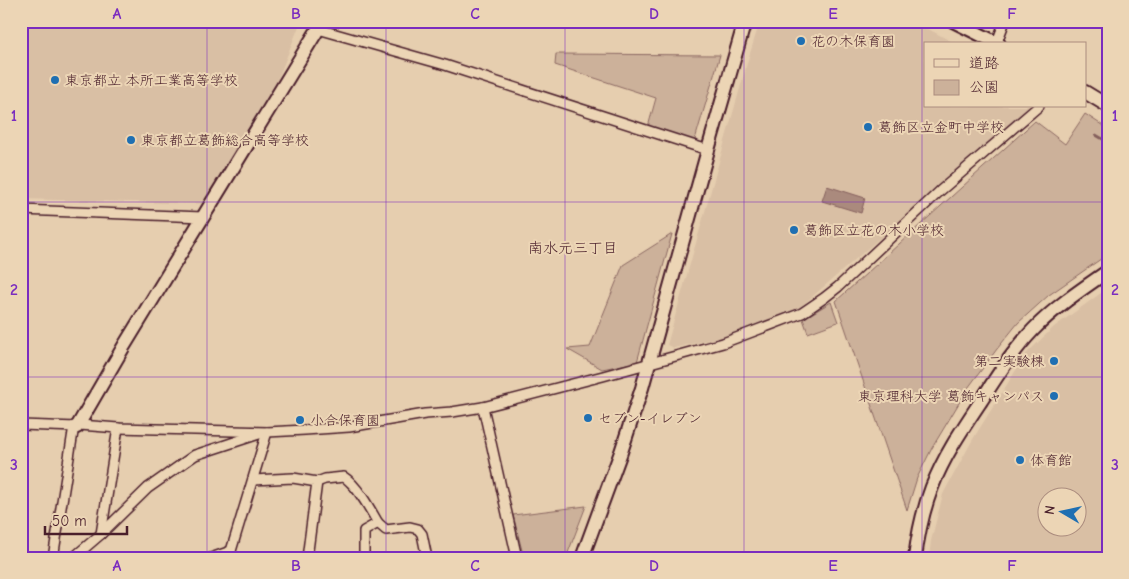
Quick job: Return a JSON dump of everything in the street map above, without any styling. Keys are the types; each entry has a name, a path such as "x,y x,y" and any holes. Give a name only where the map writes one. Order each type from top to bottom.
{"street":[{"path":"582,558 642,388 745,21"},
{"path":"954,21 996,42"},
{"path":"998,42 1005,21"},
{"path":"53,558 75,427 320,25 708,150"},
{"path":"1086,92 1107,103"},
{"path":"21,425 75,427 80,425 118,428 267,432 349,427 425,414 483,407 723,343 802,313 824,298 940,191 1038,108"},
{"path":"21,210 203,217"},
{"path":"915,558 919,529 931,488 966,424 1008,358 1033,330 1059,306 1108,271"},
{"path":"483,407 517,558"},
{"path":"101,534 118,428"},
{"path":"211,558 231,555 267,432"},
{"path":"73,558 101,534 148,488 195,455 267,432"},
{"path":"253,480 293,478 317,482 344,477 349,480 378,523 386,530 410,527 418,529 422,534 427,558"},
{"path":"307,558 317,482"},
{"path":"364,558 364,531 378,523"}],"shaded area":[{"name":"東京都立葛飾総合高等学校","path":"21,21 301,21 277,81 203,204 21,199"},
{"path":"760,21 906,21 932,31 952,42 924,42 924,108 1030,108 798,309 723,337 674,348 667,345"},
{"path":"827,186 865,198 861,213 822,201"},
{"name":"東京理科大学 葛飾キャンパス","path":"1108,288 1108,558 929,558 931,541 943,494 973,439 1026,354 1054,327"}],"green space":[{"path":"556,54 720,55 694,143 648,127 656,98 555,65"},
{"path":"1085,114 1108,129 1108,254 1049,295 1018,323 997,349 968,388 932,448 917,478 907,510 836,301 1035,121 1065,144"},
{"path":"672,234 637,362 602,369 567,349 590,347 623,265"},
{"path":"831,302 838,322 808,333 803,319"},
{"path":"586,506 566,558 524,558 513,515"}],"waterway":[{"path":"1096,135 1108,142"}],"place":[{"name":"花の木保育園","path":"801,41"},
{"name":"東京都立 本所工業高等学校","path":"55,80"},
{"name":"葛飾区立金町中学校","path":"868,127"},
{"name":"東京都立葛飾総合高等学校","path":"131,140"},
{"name":"葛飾区立花の木小学校","path":"794,230"},
{"name":"第二実験棟","path":"1054,361"},
{"name":"東京理科大学 葛飾キャンパス","path":"1054,396"},
{"name":"セブン-イレブン","path":"588,418"},
{"name":"小合保育園","path":"300,420"},
{"name":"体育館","path":"1020,460"}],"district":[{"name":"南水元三丁目","path":"573,248"}]}
